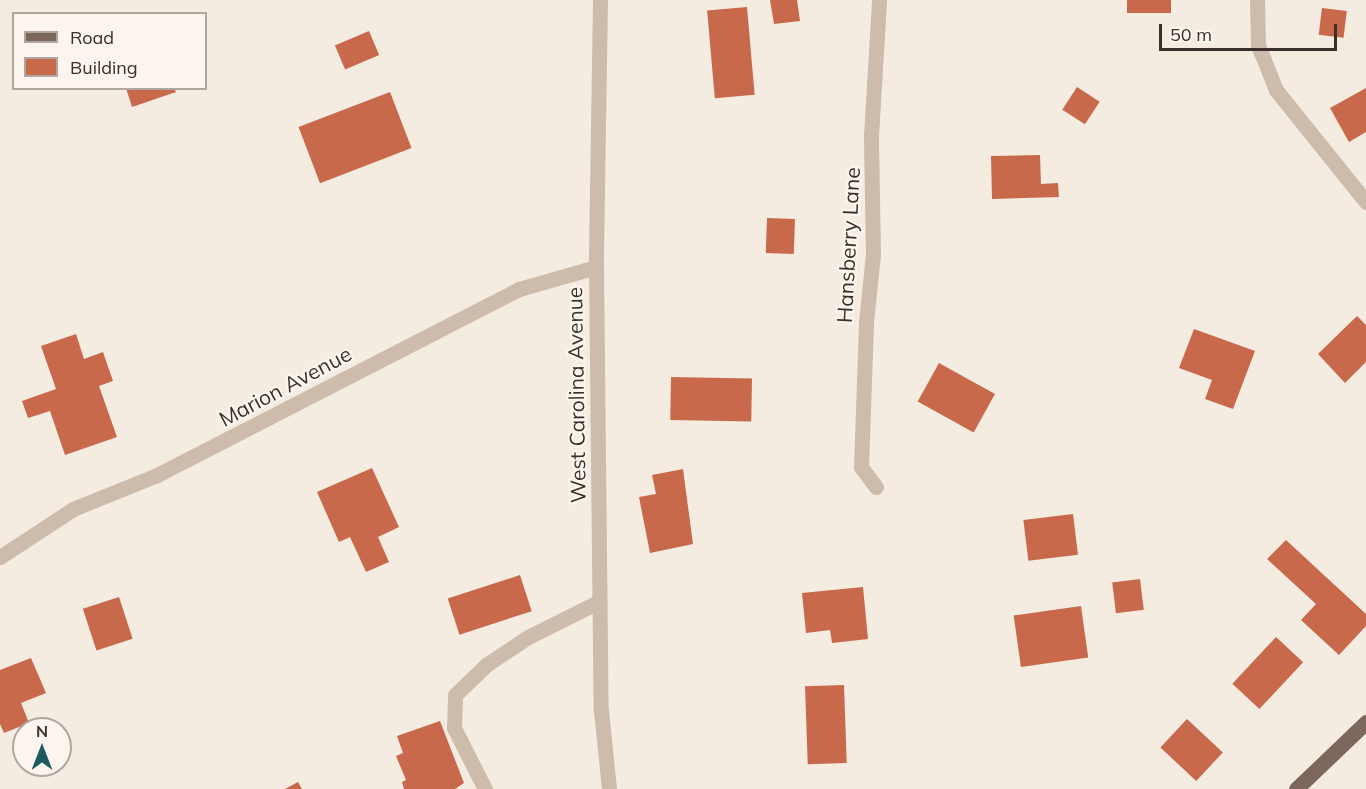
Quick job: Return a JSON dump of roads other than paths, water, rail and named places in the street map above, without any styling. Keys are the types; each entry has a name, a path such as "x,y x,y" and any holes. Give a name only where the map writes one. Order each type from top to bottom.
{"main road":[{"path":"1296,789 1366,722"}],"street":[{"name":"West Carolina Avenue","path":"600,0 596,267 601,710 609,789"},
{"name":"Hansberry Lane","path":"876,487 861,467 866,322 873,254 871,136 879,0"},
{"path":"1257,0 1258,45 1276,90 1366,202"},
{"name":"Marion Avenue","path":"0,557 73,509 158,475 519,289 596,267"},
{"path":"485,789 454,728 455,695 486,665 528,637 600,601"}]}
